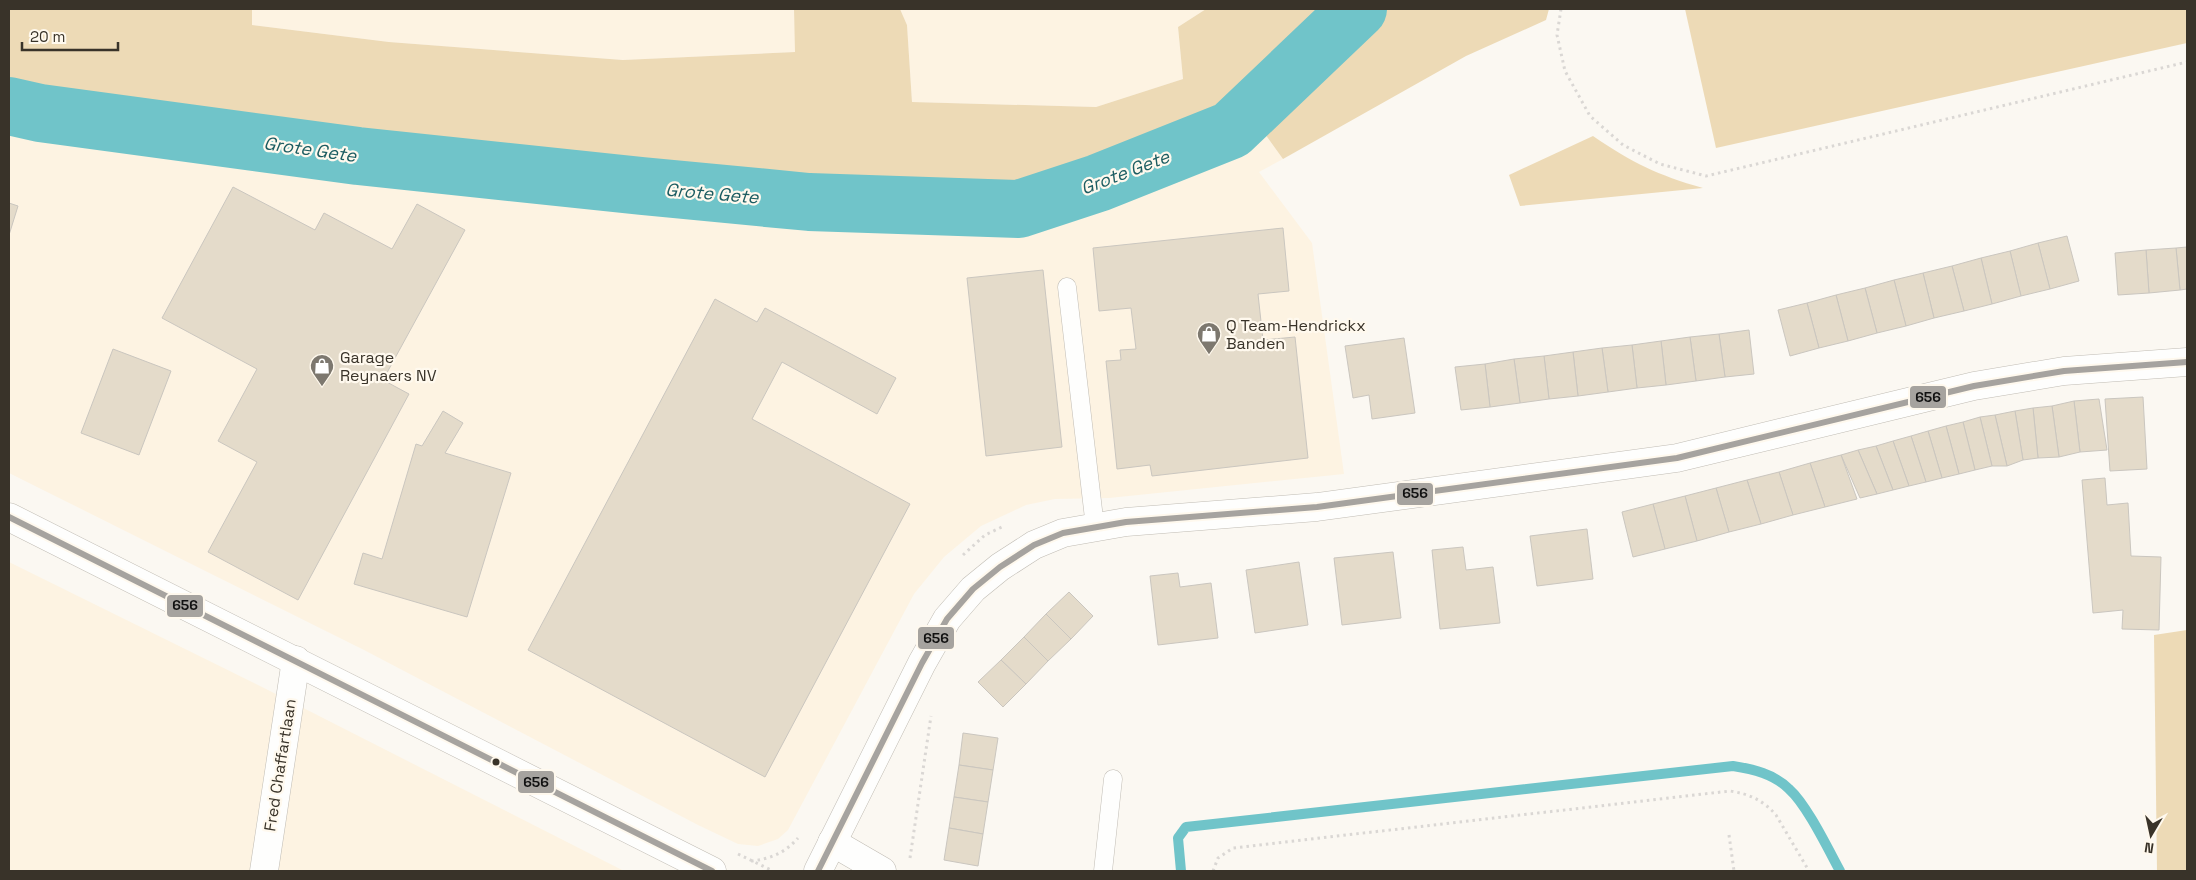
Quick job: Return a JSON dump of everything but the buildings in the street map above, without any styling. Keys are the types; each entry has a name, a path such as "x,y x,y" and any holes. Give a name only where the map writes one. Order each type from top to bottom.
{"street":[{"path":"818,871 922,663 947,619 973,589 1000,567 1034,545 1064,533 1126,522 1317,507 1677,458 1974,386 2064,371 2187,362"},
{"path":"9,517 712,871"},
{"name":"Fred Chaffartlaan","path":"264,871 296,660"},
{"path":"832,842 882,871"}],"lane":[{"path":"1067,287 1095,528"},
{"path":"1103,871 1113,780"}],"path":[{"path":"1561,9 1557,35 1565,71 1590,116 1623,145 1660,164 1706,176 2187,62"},
{"path":"909,862 932,712"},
{"path":"1213,871 1218,858 1233,848 1730,791 1756,798 1769,807 1776,815 1809,871"},
{"path":"772,871 752,861 767,859 776,855 797,840 801,833"},
{"path":"1729,835 1734,871"}],"shaded area":[{"path":"9,9 252,9 252,25 389,42 623,60 795,52 794,9 900,9 907,25 912,102 1096,107 1183,79 1178,27 1206,9 1549,9 1546,20 1466,56 1283,159 1265,134 1231,130 1098,183 1019,209 809,202 642,186 358,156 40,113 9,106"},
{"path":"252,9 794,9 796,52 623,60 389,42 252,25"},
{"path":"900,9 1206,9 1178,27 1183,79 1096,107 912,102 907,25"},
{"path":"1685,9 2187,9 2187,43 1716,148"},
{"path":"9,106 40,113 358,156 642,186 1098,183 1231,130 1265,134 1283,159 1259,172 1312,243 1344,474 1109,498 1055,499 1026,505 981,526 944,557 914,594 788,830 778,839 758,846 738,844 698,825 364,650 9,473"},
{"path":"1593,136 1646,167 1703,188 1520,206 1509,175"},
{"path":"9,562 266,689 624,871 9,871"},
{"path":"2187,630 2187,871 2157,871 2154,635"}],"waterway":[{"name":"Grote Gete","path":"9,106 40,113 358,156 642,186 809,202 1019,209 1098,183 1231,130 1358,9"},
{"path":"1181,871 1178,838 1186,827 1733,766 1763,773 1789,789 1810,816 1840,871"}],"transit line":[{"name":"656","path":"818,871 922,663 947,619 973,589 1000,567 1034,545 1063,533 1126,522 1317,507 1677,458 1974,386 2064,371 2187,362"},
{"name":"656","path":"9,517 712,871"}],"place":[{"name":"Q Team-Hendrickx Banden","path":"1209,355"},
{"name":"Garage Reynaers NV","path":"322,387"}]}
